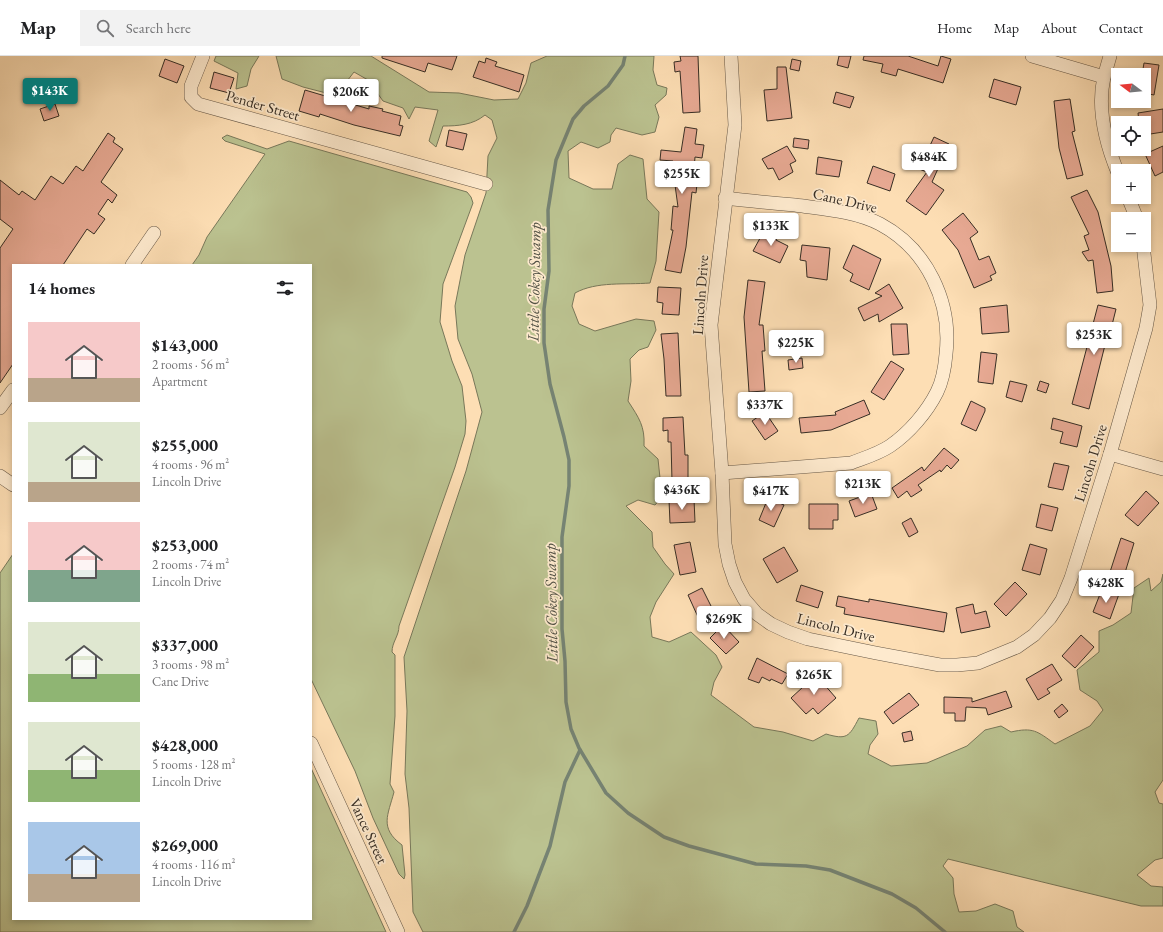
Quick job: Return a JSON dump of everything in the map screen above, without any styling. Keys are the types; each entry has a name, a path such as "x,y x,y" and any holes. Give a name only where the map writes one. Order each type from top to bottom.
{"street":[{"name":"Pender Street","path":"203,56 191,86 191,97 198,104 486,184"},
{"name":"Lincoln Drive","path":"731,56 735,125 711,325 724,519 729,564 735,582 744,599 757,614 771,624 808,639 940,665 957,666 978,663 1017,647 1034,635 1050,618 1062,600 1071,578 1110,454 1146,328 1150,305 1144,252"},
{"path":"1032,56 1104,77"},
{"path":"1110,56 1104,77 1102,93 1106,137 1115,164"},
{"name":"Cane Drive","path":"722,473 851,463 890,447 907,432 925,411 938,391 944,368 947,344 946,321 939,292 932,275 919,256 901,238 880,224 854,215 826,209 726,198"},
{"path":"133,264 154,233"},
{"path":"0,408 12,391"},
{"path":"1110,454 1163,469"},
{"path":"0,476 12,484"},
{"name":"Vance Street","path":"312,745 398,932"}],"green space":[{"path":"216,56 259,56 251,69 247,86 236,89 238,73 214,61"},
{"path":"276,56 371,56 429,92 459,93 494,100 518,99 526,83 531,63 547,56 654,56 653,70 657,85 667,88 666,95 655,105 659,117 655,132 642,135 616,128 611,135 610,142 598,148 581,142 568,151 569,178 593,189 612,189 618,164 630,155 643,159 647,199 659,212 656,261 650,283 611,284 584,289 575,293 572,306 579,324 595,331 636,319 654,321 656,330 648,347 639,350 630,359 631,381 628,401 642,427 644,446 658,459 662,497 655,505 638,500 626,506 652,532 653,547 674,574 656,602 650,617 652,637 669,642 691,632 716,655 722,667 714,682 711,695 754,727 783,732 813,741 826,734 839,737 847,735 853,729 859,718 876,721 878,734 870,745 868,754 891,766 927,763 967,746 985,730 1001,726 1011,732 1025,730 1034,731 1055,744 1090,726 1103,710 1097,701 1080,690 1077,670 1099,652 1099,631 1113,625 1131,613 1134,588 1149,578 1151,591 1161,582 1163,574 1163,780 1155,792 1159,803 1163,804 1163,858 1155,860 1137,875 1151,886 1163,887 1163,906 1141,906 948,859 943,866 953,878 954,894 959,912 976,911 995,904 1013,911 1017,927 1024,932 423,932 413,912 409,808 405,774 407,711 404,657 466,471 482,412 472,374 458,339 455,306 465,255 486,193 488,156 497,138 492,120 485,115 470,123 443,126 436,147 429,141 438,110 415,107 409,119 403,108 383,101 368,80 354,72 344,85 330,94 303,87 282,79"},
{"path":"227,135 267,149 289,141 467,192 473,203 443,284 440,322 452,361 462,386 466,421 465,434 392,648 392,652 395,655 395,716 390,784 394,792 387,821 390,833 402,845 405,875 404,879 399,874 373,818 355,771 312,681 312,264 193,264 199,255 207,237 265,154 225,141 222,138"},
{"path":"12,555 12,920 312,920 312,770 386,932 0,932 0,573"}],"building":[{"path":"382,56 457,56 452,70 428,63 425,72 382,58"},
{"path":"680,56 698,56 700,112 683,113 680,71 675,72 674,62 681,61"},
{"path":"839,56 851,56 848,68 837,65"},
{"path":"864,56 908,56 938,66 941,56 951,59 943,83 898,69 896,76 881,72 883,64 863,60"},
{"path":"486,58 497,62 495,66 524,75 519,92 473,77 479,61 485,63"},
{"path":"165,59 184,66 177,83 159,76"},
{"path":"792,59 801,61 799,71 790,69"},
{"path":"1144,63 1159,65 1154,95 1151,94 1151,68 1143,68"},
{"path":"777,67 786,67 792,118 767,121 764,90 777,89"},
{"path":"214,72 234,78 229,93 210,88"},
{"path":"994,79 1021,87 1016,105 989,97"},
{"path":"305,90 369,109 369,106 383,109 382,111 401,116 399,125 403,126 400,136 354,125 320,114 319,117 299,111"},
{"path":"836,92 854,97 850,108 833,103"},
{"path":"1070,99 1075,131 1072,132 1083,175 1067,179 1059,148 1054,101"},
{"path":"55,104 59,116 44,121 40,109"},
{"path":"1163,109 1163,132 1151,134 1151,116 1138,116 1138,113"},
{"path":"685,127 697,129 695,144 704,145 702,158 695,157 693,183 697,184 696,193 692,192 686,247 681,273 665,270 673,230 671,230 673,206 678,207 675,185 671,185 673,161 660,160 661,150 681,152"},
{"path":"449,130 467,134 463,150 446,146"},
{"path":"108,133 115,138 113,142 123,149 101,182 117,195 112,203 108,199 98,214 105,219 94,234 87,229 64,264 12,264 12,365 0,383 0,248 13,229 0,219 0,180 19,195 22,191 35,200 51,176 63,184 76,166 83,171"},
{"path":"934,137 949,144 932,182 944,190 926,215 906,201 927,172 919,169"},
{"path":"794,138 809,140 808,149 793,147"},
{"path":"787,146 796,161 790,164 793,172 779,180 773,168 768,169 762,159"},
{"path":"1163,146 1163,172 1155,176 1151,164 1150,164 1146,156 1151,156 1151,151"},
{"path":"818,157 842,161 839,177 816,174"},
{"path":"873,166 895,174 890,191 867,183"},
{"path":"1087,190 1098,212 1111,266 1113,291 1097,293 1093,260 1088,261 1082,252 1089,250 1084,236 1089,234 1071,197"},
{"path":"963,213 978,232 970,238 979,260 989,256 996,273 990,276 992,280 974,288 958,250 942,230"},
{"path":"765,229 778,236 776,240 788,246 780,263 753,251"},
{"path":"802,245 830,248 827,280 807,277 806,261 800,260"},
{"path":"853,245 881,259 869,290 850,281 853,274 843,268"},
{"path":"748,280 765,282 759,325 763,325 765,351 762,351 765,391 749,392 744,317"},
{"path":"889,284 903,308 879,322 878,314 864,321 858,308 882,296 875,293"},
{"path":"658,287 681,288 679,315 662,314 663,303 657,302"},
{"path":"1007,305 1009,332 982,334 980,308"},
{"path":"1098,305 1116,309 1110,333 1108,333 1089,409 1072,404"},
{"path":"891,324 907,324 909,354 893,355"},
{"path":"678,333 681,396 666,396 661,334"},
{"path":"981,352 997,354 993,384 978,382"},
{"path":"802,358 803,368 789,370 788,360"},
{"path":"891,361 904,369 884,400 871,392"},
{"path":"1010,381 1027,385 1022,402 1006,397"},
{"path":"1040,381 1049,384 1046,393 1037,390"},
{"path":"864,400 870,414 831,430 801,433 799,418 836,415 835,412"},
{"path":"971,401 985,408 976,431 961,424"},
{"path":"765,412 778,431 765,440 752,421"},
{"path":"683,417 685,455 688,455 688,481 672,481 671,442 668,442 668,430 663,431 663,418"},
{"path":"1053,418 1082,426 1077,447 1060,443 1063,432 1051,429"},
{"path":"944,448 959,460 951,469 947,465 941,472 940,470 918,485 922,490 911,497 907,491 898,498 892,488 922,467 924,471"},
{"path":"1054,463 1069,466 1063,490 1048,487"},
{"path":"1146,491 1159,503 1138,526 1125,515"},
{"path":"871,493 877,509 855,517 849,501"},
{"path":"768,498 784,505 774,527 759,520"},
{"path":"694,499 695,522 670,523 669,500"},
{"path":"809,504 838,504 838,520 833,520 833,529 809,529"},
{"path":"1041,504 1058,508 1052,531 1036,527"},
{"path":"911,518 918,532 909,537 902,523"},
{"path":"1121,538 1134,543 1124,576 1110,572"},
{"path":"690,542 696,572 680,575 674,545"},
{"path":"1030,544 1047,549 1040,575 1022,570"},
{"path":"784,547 798,571 777,583 763,559"},
{"path":"1015,582 1027,594 1006,616 994,604"},
{"path":"801,585 823,592 818,608 796,601"},
{"path":"702,588 713,610 698,617 688,595"},
{"path":"1102,589 1119,594 1110,619 1093,612"},
{"path":"838,596 869,602 869,599 947,613 944,632 844,614 845,608 836,606"},
{"path":"973,604 975,614 986,611 990,627 961,633 956,608"},
{"path":"723,625 739,642 726,654 710,638"},
{"path":"1081,635 1094,647 1075,668 1062,656"},
{"path":"757,658 788,674 782,684 762,677 759,683 748,679"},
{"path":"1052,664 1062,680 1047,689 1050,693 1038,700 1026,679"},
{"path":"816,675 836,698 818,714 813,708 806,714 791,698"},
{"path":"1006,691 1012,707 988,715 986,708 966,707 965,721 955,721 955,713 944,713 944,697 972,698 972,702"},
{"path":"909,693 919,705 893,724 884,712"},
{"path":"1062,704 1068,711 1059,718 1054,711"},
{"path":"911,731 913,740 904,742 902,733"}],"waterway":[{"name":"Little Cokey Swamp","path":"625,56 623,65 608,86 584,106 573,119 556,160 548,210 549,271 544,309 544,343 550,384 569,460 569,486 562,537 562,629 565,661 566,702 571,729 579,748 606,793 628,813 664,837 689,846 756,864 806,866 830,870 892,894 916,908 945,932"},
{"path":"514,932 527,906 550,846 565,782 580,750"}]}
